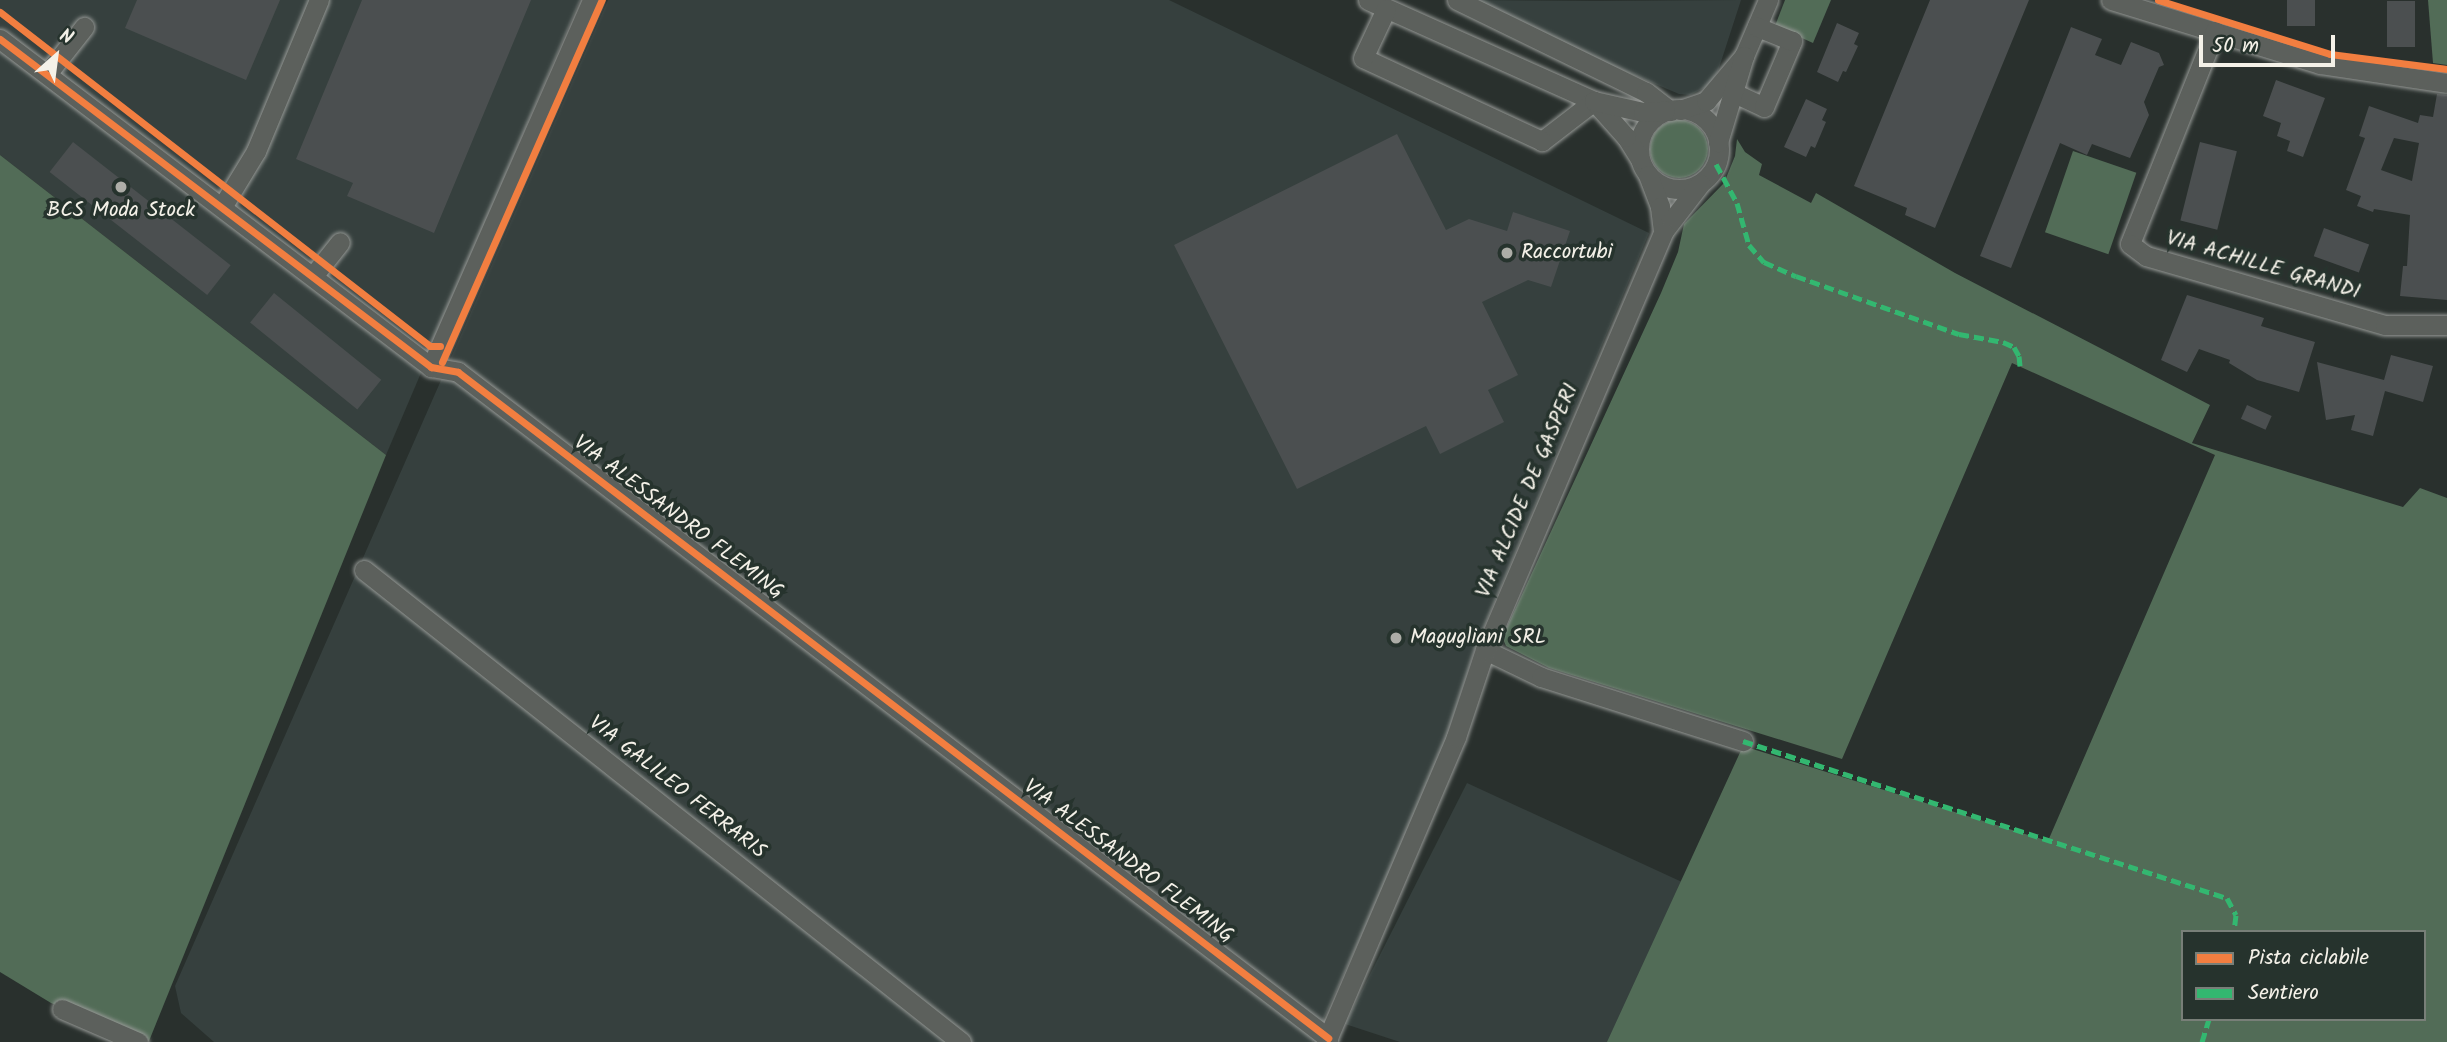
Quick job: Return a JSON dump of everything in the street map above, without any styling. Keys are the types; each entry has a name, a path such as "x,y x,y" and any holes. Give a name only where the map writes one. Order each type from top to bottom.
{"street":[{"path":"222,206 256,151 320,0"},
{"path":"431,367 593,0"},
{"path":"1457,0 1646,92 1675,110"},
{"path":"1744,56 1706,101 1658,115 1643,133 1643,165 1665,187 1678,189 1701,183 1716,164 1718,142 1744,56 1768,0"},
{"path":"2122,2 2320,64 2447,83"},
{"path":"1594,102 1542,141 1363,58 1377,4 1594,102 1643,112 1691,111 1709,123 1718,142"},
{"path":"47,75 84,27"},
{"path":"1734,93 1764,107 1792,41 1757,27"},
{"name":"VIA ACHILLE GRANDI","path":"2215,31 2130,244 2146,256 2385,325 2447,325"},
{"name":"VIA ALESSANDRO FLEMING","path":"0,39 431,367 458,372 1327,1040"},
{"path":"1594,102 1626,137 1643,165 1660,207 1663,232"},
{"name":"VIA ALCIDE DE GASPERI","path":"1327,1040 1456,737 1485,650 1663,232 1701,183"},
{"path":"313,276 340,242"},
{"name":"VIA GALILEO FERRARIS","path":"364,570 961,1042"},
{"path":"1485,650 1541,677 1743,741"},
{"path":"62,1009 138,1042"}],"shaded area":[{"path":"0,0 580,0 386,455 0,155"},
{"path":"608,0 1169,0 1649,233 1476,646 1442,751 1411,826 1313,1042 214,1042 181,1013 175,986"},
{"path":"1471,0 1741,0 1718,71 1710,85 1690,95 1679,94 1577,51"},
{"path":"1467,783 1682,882 1608,1042 1400,1042 1345,1024"}],"green space":[{"path":"1785,0 1831,0 1813,43 1775,26"},
{"path":"2428,0 2447,0 2447,65 2433,63"},
{"path":"1673,120 1685,120 1700,128 1708,143 1708,155 1700,170 1685,178 1673,178 1658,170 1650,155 1650,143 1658,128"},
{"path":"1737,139 1745,152 1762,164 1759,175 1811,203 1816,193 1955,273 2210,405 2192,443 2403,507 2420,488 2447,498 2447,1042 1607,1042 1743,746 2048,841 2215,455 2012,363 1842,759 1549,668 1506,646 1503,639 1506,629 1661,293 1678,252 1684,224 1724,183 1735,156"},
{"path":"2073,151 2136,173 2108,254 2045,232"},
{"path":"0,155 386,455 149,1041 51,1003 0,972"}],"building":[{"path":"137,0 280,0 246,80 125,28"},
{"path":"362,0 531,0 434,233 347,196 353,183 296,159"},
{"path":"1930,0 2029,0 1935,228 1905,215 1907,208 1854,186"},
{"path":"2287,0 2315,0 2315,26 2287,26"},
{"path":"2387,1 2415,1 2415,47 2387,47"},
{"path":"1837,23 1859,33 1854,44 1858,46 1846,72 1843,71 1838,82 1817,72"},
{"path":"2071,27 2102,39 2095,55 2121,65 2131,42 2159,53 2164,65 2159,67 2144,102 2149,115 2130,158 2092,144 2087,155 2060,143 2011,268 1980,256"},
{"path":"2276,80 2325,98 2303,157 2287,151 2290,141 2277,136 2281,123 2263,116"},
{"path":"2437,94 2447,95 2447,300 2400,296 2403,266 2407,266 2410,215 2374,209 2373,212 2357,206 2361,196 2346,190 2365,138 2359,136 2369,106 2418,123 2420,115 2433,117","holes":["2394,138 2419,143 2412,181 2381,170"]},
{"path":"1806,99 1827,109 1822,120 1826,122 1815,148 1811,146 1806,157 1784,147"},
{"path":"1397,134 1446,230 1469,219 1507,231 1513,212 1570,231 1551,287 1528,280 1482,302 1518,375 1488,390 1504,422 1440,454 1426,426 1297,489 1174,245"},
{"path":"73,142 231,265 207,295 50,172"},
{"path":"2200,142 2237,151 2217,230 2180,221"},
{"path":"2324,228 2369,244 2359,273 2314,256"},
{"path":"274,293 381,380 357,409 250,323"},
{"path":"2187,295 2264,318 2261,326 2315,342 2299,392 2257,380 2229,363 2230,360 2199,349 2187,372 2161,360"},
{"path":"2391,355 2433,366 2423,402 2385,391 2373,436 2351,430 2355,415 2326,420 2317,362 2384,380"},
{"path":"2247,405 2272,416 2266,430 2241,419"}],"marked path":[{"path":"1716,164 1737,203 1749,245 1764,262 1959,334 2003,342 2014,347 2020,366"},
{"path":"1743,741 2227,898 2236,915 2234,930"},
{"path":"2202,1042 2208,1021"}],"cycle path":[{"path":"442,362 602,0"},
{"path":"2158,0 2330,54 2447,69"},
{"path":"0,12 430,346 440,346"},
{"path":"0,39 431,367 458,372 1328,1038"}],"place":[{"name":"BCS Moda Stock","path":"121,187"},
{"name":"Raccortubi","path":"1507,253"},
{"name":"Magugliani SRL","path":"1396,638"}]}
